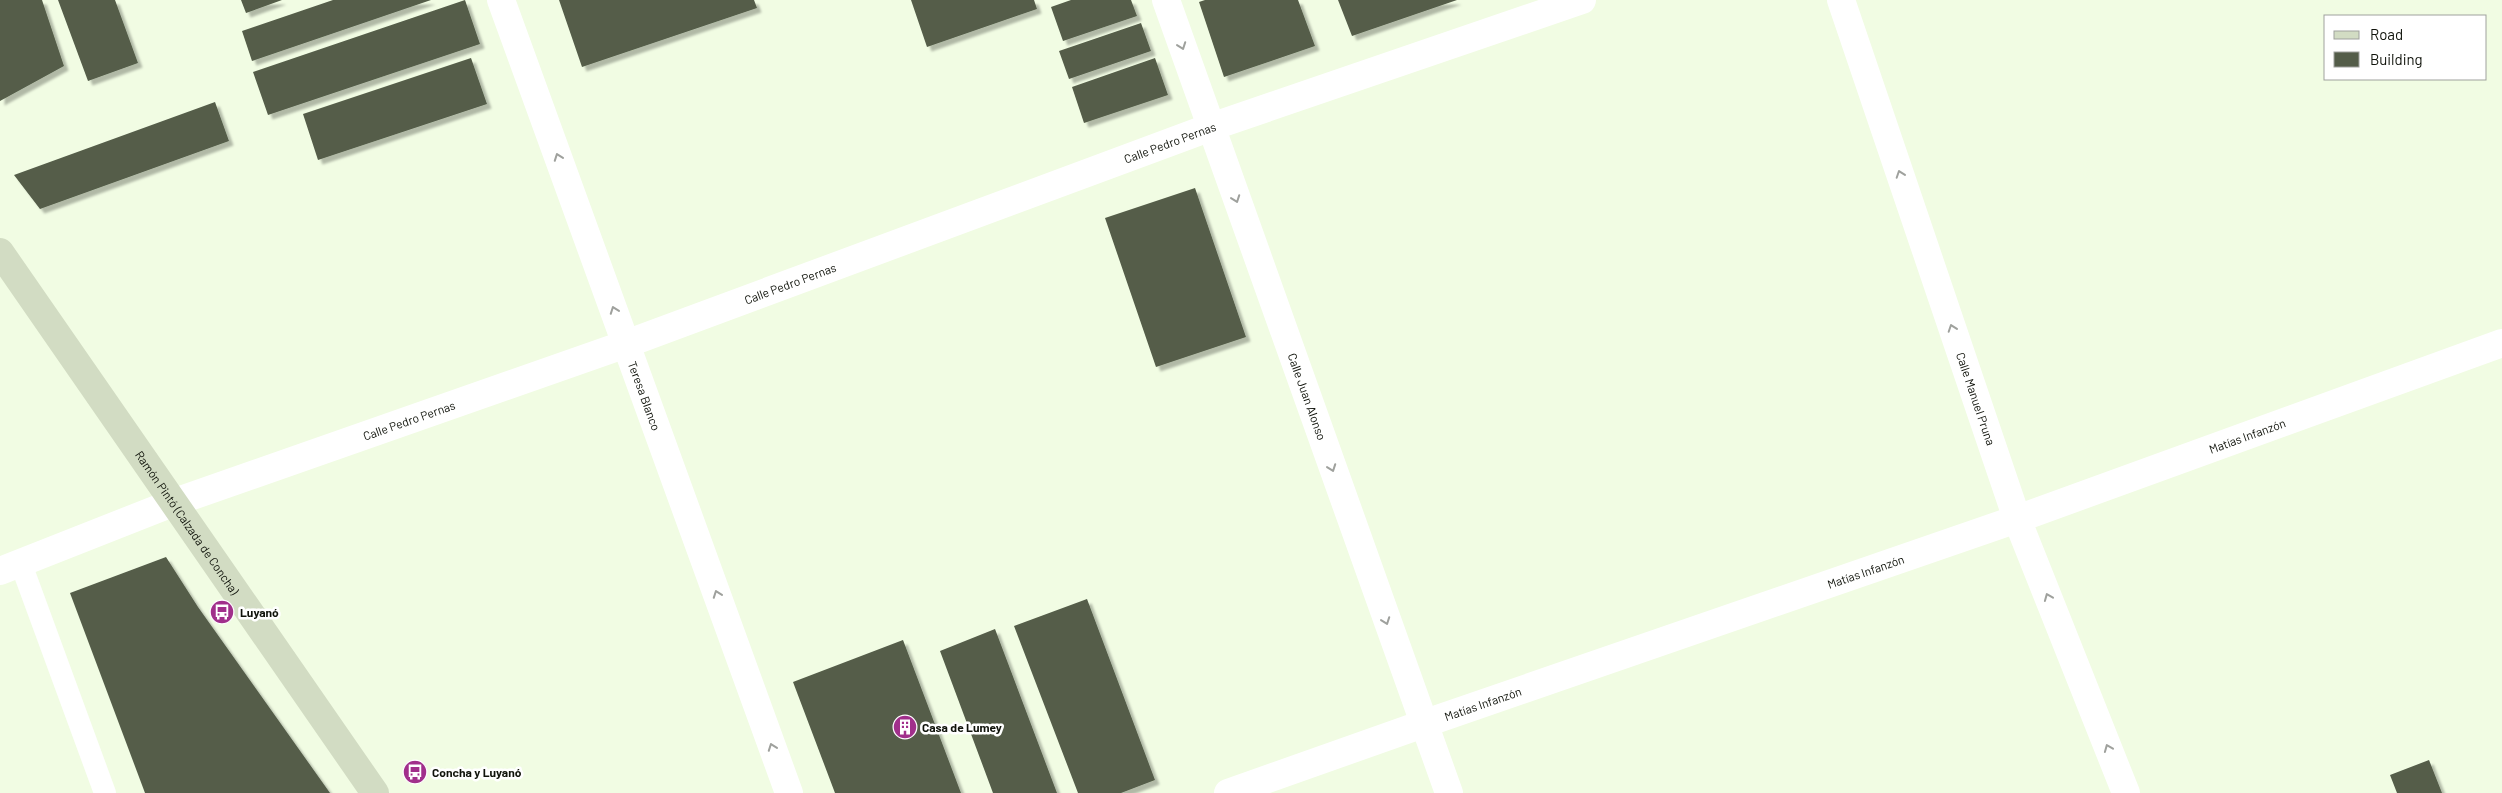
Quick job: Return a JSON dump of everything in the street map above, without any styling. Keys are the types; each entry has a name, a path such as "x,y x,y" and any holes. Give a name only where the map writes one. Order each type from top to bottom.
{"main road":[{"name":"Ramón Pintó (Calzada de Concha)","path":"0,252 375,793"}],"street":[{"name":"Teresa Blanco","path":"501,0 789,793"},
{"name":"Calle Juan Alonso","path":"1166,0 1449,793"},
{"name":"Calle Pedro Pernas","path":"10,567 175,502 626,344 1211,127 1582,0"},
{"name":"Calle Manuel Pruna","path":"1840,0 2017,519 2126,793"},
{"name":"Matías Infanzón","path":"1228,793 2017,519 2502,343"}],"lane":[{"path":"10,567 105,793"}],"building":[{"path":"0,0 42,0 64,66 0,101"},
{"path":"58,0 115,0 138,63 88,81"},
{"path":"241,0 282,0 246,13"},
{"path":"333,0 431,0 252,61 242,31"},
{"path":"465,0 480,44 268,115 253,72"},
{"path":"559,0 754,0 757,8 582,67"},
{"path":"911,0 1034,0 1037,9 927,47"},
{"path":"1071,0 1131,0 1137,16 1063,41 1051,7"},
{"path":"1205,0 1298,0 1315,46 1224,77 1199,2"},
{"path":"1338,0 1457,0 1352,36"},
{"path":"1141,23 1151,51 1069,79 1059,51"},
{"path":"471,58 487,104 318,160 303,114"},
{"path":"1155,58 1168,95 1084,123 1072,87"},
{"path":"215,102 229,141 40,209 14,175"},
{"path":"1195,188 1246,337 1156,367 1105,218"},
{"path":"166,557 198,607 330,793 145,793 70,593"},
{"path":"1087,599 1155,780 1121,793 1078,793 1014,626"},
{"path":"995,629 1057,793 993,793 940,651"},
{"path":"903,640 961,793 835,793 793,682"},
{"path":"2429,760 2442,793 2397,793 2390,775"}],"place":[{"name":"Luyanó","path":"222,612"},
{"name":"Casa de Lumey","path":"905,727"},
{"name":"Concha y Luyanó","path":"415,772"}]}
